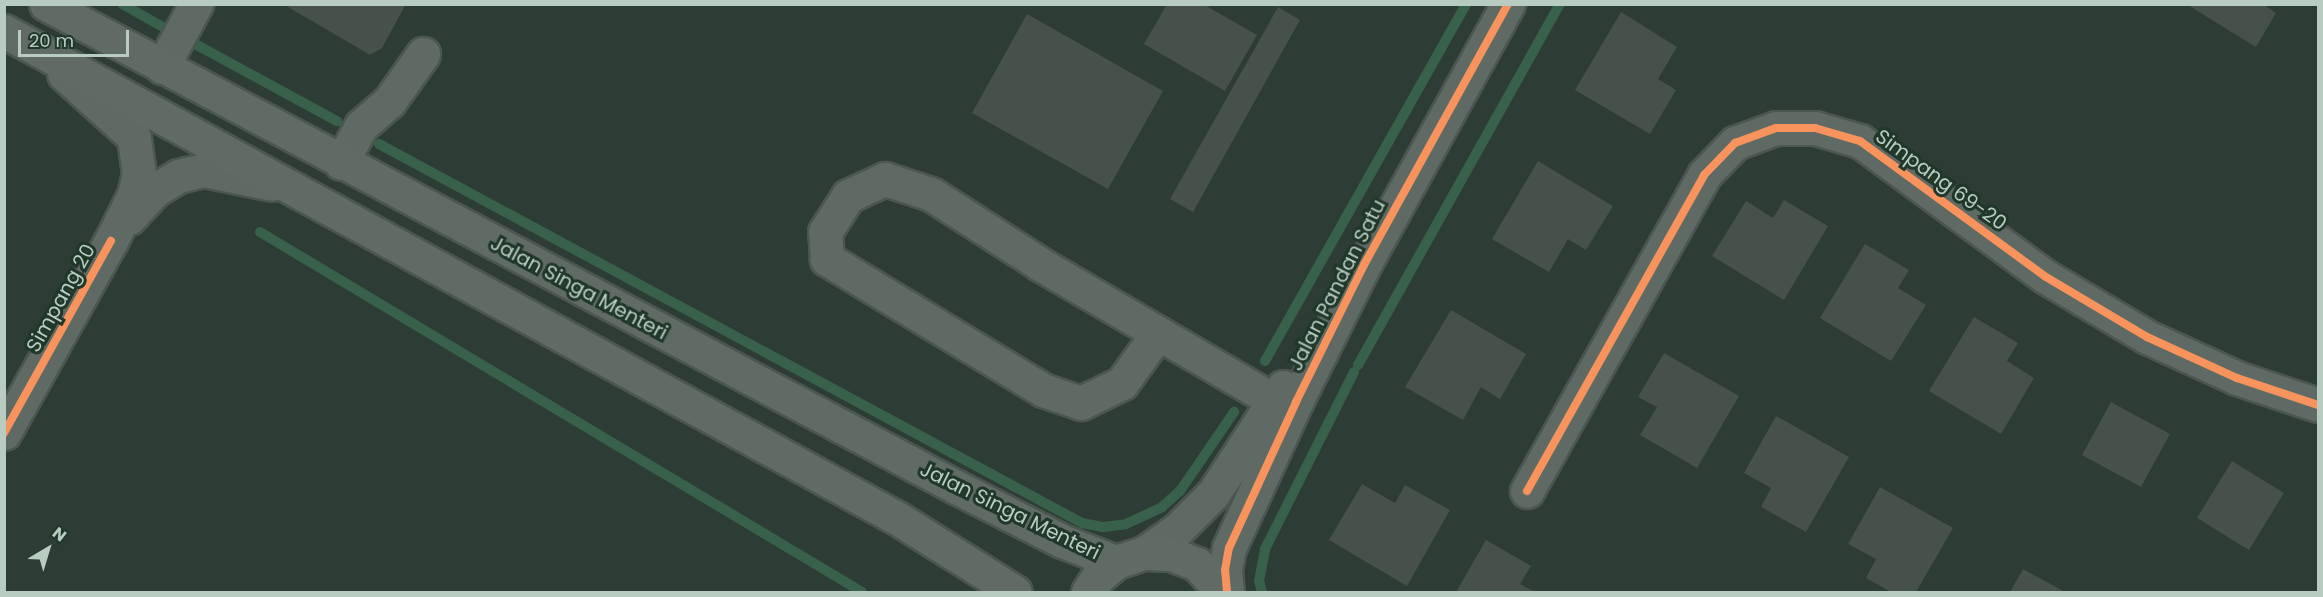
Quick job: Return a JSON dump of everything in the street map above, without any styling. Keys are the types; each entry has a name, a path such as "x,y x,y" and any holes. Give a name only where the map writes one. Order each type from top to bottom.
{"main road":[{"name":"Jalan Singa Menteri","path":"46,4 341,163 1014,517 1130,557"},
{"path":"13,35 897,518 1015,592"},
{"path":"1088,592 1097,578 1130,557 1172,554 1197,564 1222,592"}],"street":[{"path":"162,67 196,4"},
{"name":"Jalan Pandan Satu","path":"1227,592 1225,570 1241,519 1365,263 1508,4"},
{"path":"13,35 100,103 134,136 139,174 134,195 111,241"},
{"path":"341,163 361,126 389,102 423,54"},
{"name":"Simpang 69-20","path":"1527,491 1704,175 1735,143 1776,128 1815,128 1860,141 2046,277 2147,336 2237,378 2319,405"},
{"path":"111,241 155,190 178,176 204,170 229,172 300,192"},
{"path":"1158,333 1122,383 1081,403 1043,390 827,259 825,232 848,196 885,179 931,194 1274,401"},
{"name":"Simpang 20","path":"4,433 111,241"},
{"name":"Jalan Pandan Satu","path":"1130,557 1195,516 1365,263"}],"building":[{"path":"283,4 406,4 382,48 370,55"},
{"path":"1167,4 1203,4 1257,35 1225,91 1144,44"},
{"path":"2186,4 2263,4 2276,13 2256,47"},
{"path":"1278,7 1300,20 1193,212 1170,199"},
{"path":"1621,12 1677,47 1658,79 1676,90 1650,134 1575,90"},
{"path":"1027,14 1163,91 1108,189 972,113"},
{"path":"1538,161 1613,206 1586,250 1568,239 1549,272 1492,239"},
{"path":"1784,200 1828,226 1784,300 1712,256 1746,201 1773,218"},
{"path":"1865,244 1909,270 1898,288 1926,305 1891,361 1820,318"},
{"path":"1451,310 1526,354 1500,399 1481,387 1463,420 1405,387"},
{"path":"1974,317 2018,343 2007,361 2034,378 2001,434 1929,391"},
{"path":"1664,353 1739,396 1697,468 1640,435 1657,407 1638,397"},
{"path":"2111,402 2170,434 2141,487 2082,455"},
{"path":"1776,416 1849,457 1806,532 1761,507 1771,488 1744,473"},
{"path":"2232,461 2284,493 2249,550 2197,518"},
{"path":"1362,484 1395,503 1405,485 1450,510 1407,586 1329,540"},
{"path":"1880,487 1953,528 1916,592 1891,592 1866,578 1876,559 1848,544"},
{"path":"1486,540 1531,566 1520,584 1535,592 1456,592"},
{"path":"2023,569 2065,592 2010,592"}],"waterway":[{"path":"122,4 163,27"},
{"path":"1265,361 1466,4"},
{"path":"1358,365 1560,4"},
{"path":"195,44 337,121"},
{"path":"379,144 1082,523 1103,527 1126,524 1162,507 1180,491 1234,412"},
{"path":"260,232 862,592"},
{"path":"1262,592 1259,581 1265,549 1354,372"}],"cycle path":[{"path":"1227,592 1225,570 1229,548 1296,402 1365,263 1508,4"},
{"path":"1527,491 1704,175 1735,143 1776,128 1815,128 1860,141 2046,277 2147,337 2237,378 2318,405"},
{"path":"4,433 111,241"}]}
